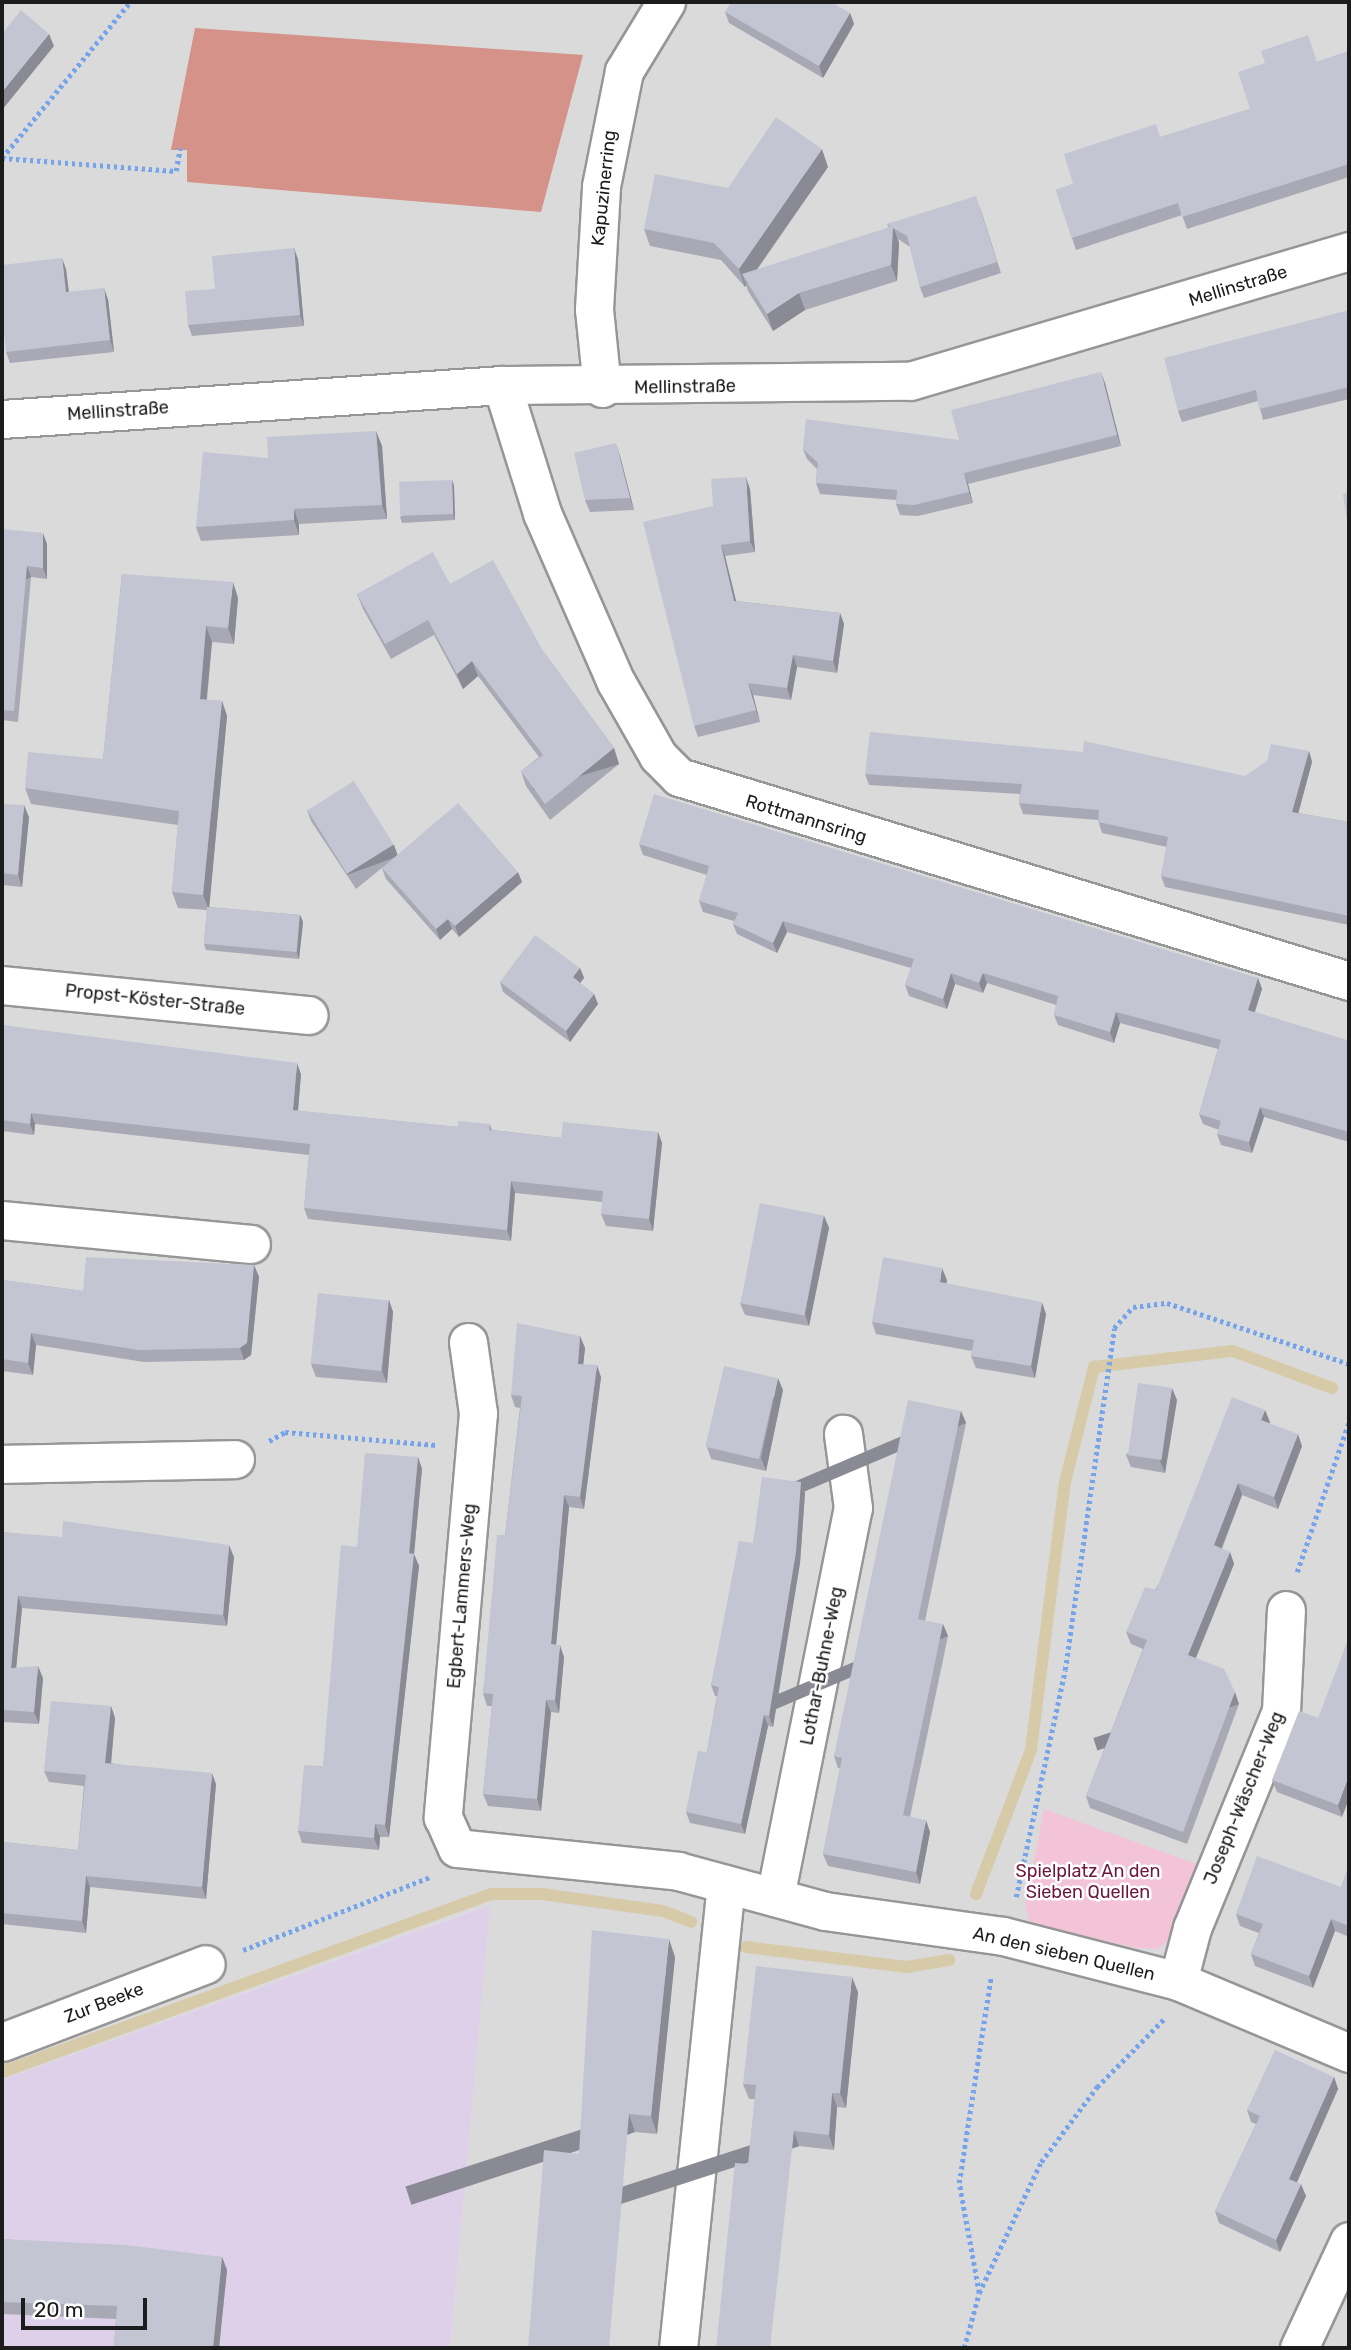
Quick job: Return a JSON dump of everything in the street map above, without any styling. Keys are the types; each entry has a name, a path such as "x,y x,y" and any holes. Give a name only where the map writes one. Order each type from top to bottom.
{"street":[{"name":"Kapuzinerring","path":"602,388 594,309 601,186 624,71 666,2"},
{"name":"Mellinstraße","path":"2,419 502,385 602,388 856,385 934,378 1349,251"},
{"name":"Rottmannsring","path":"502,385 542,513 611,670 658,756 679,777 1349,981"},
{"name":"Propst-Köster-Straße","path":"2,985 309,1015"},
{"path":"2,1220 251,1244"},
{"name":"Egbert-Lammers-Weg","path":"457,1848 443,1817 478,1413 468,1342"},
{"name":"Lothar-Buhne-Weg","path":"775,1897 853,1508 843,1434"},
{"path":"2,1464 235,1459"},
{"name":"Joseph-Wäscher-Weg","path":"1178,1981 1192,1928 1281,1711 1286,1610"},
{"name":"An den sieben Quellen","path":"457,1848 678,1871 775,1897 1003,1936 1178,1981 1349,2053"},
{"path":"678,2348 726,1884"},
{"name":"Zur Beeke","path":"2,2042 206,1964"},
{"path":"1299,2348 1349,2241"}],"path":[{"path":"2,158 130,2"},
{"path":"2,158 176,171 180,148"},
{"path":"979,2293 959,2183 993,1968 1003,1936 1065,1670 1077,1553 1111,1375 1114,1328 1133,1307 1167,1303 1349,1364"},
{"path":"1286,1610 1349,1422"},
{"path":"235,1459 285,1432 475,1452"},
{"path":"206,1964 424,1883 457,1848"},
{"path":"964,2348 979,2293 1041,2162 1097,2087 1150,2039 1178,1981"}],"shaded area":[{"path":"2,2 1349,2 1349,2348 450,2348 489,1905 2,2080"},
{"path":"195,28 583,55 541,212 187,182 187,150 171,150"},
{"path":"490,1905 450,2348 2,2348 2,2080"}],"green space":[{"name":"Spielplatz An den Sieben Quellen","path":"1044,1809 1199,1865 1171,1937 1158,1949 1137,1948 1030,1924 1025,1906"}],"building":[{"path":"731,2 831,2 850,13 819,66 725,12"},
{"path":"21,10 49,34 2,92 2,34"},
{"path":"1308,35 1317,62 1349,51 1349,164 1182,217 1178,203 1072,238 1056,190 1073,184 1064,154 1156,124 1160,137 1250,109 1238,72 1265,63 1261,51"},
{"path":"776,117 822,149 739,269 714,243 644,229 655,174 728,188"},
{"path":"976,196 997,262 920,287 907,236 887,224"},
{"path":"893,226 891,265 799,293 767,314 742,274"},
{"path":"294,248 300,315 188,325 185,291 215,289 212,256"},
{"path":"62,258 66,292 104,288 110,340 6,352 2,311 2,265"},
{"path":"1349,310 1349,387 1259,409 1256,390 1178,411 1164,358"},
{"path":"1101,372 1117,435 964,473 969,492 914,505 896,504 897,490 816,483 818,463 803,449 806,419 959,440 951,410"},
{"path":"376,431 382,505 294,509 294,520 196,527 203,452 268,458 267,437"},
{"path":"616,443 630,498 585,500 574,453"},
{"path":"746,477 750,541 721,545 734,601 840,613 833,661 793,655 787,688 748,683 756,710 694,726 643,522 713,506 711,479"},
{"path":"452,480 453,514 400,516 399,482"},
{"path":"1349,493 1349,533 1343,494"},
{"path":"2,529 43,533 43,568 27,566 14,711 2,710"},
{"path":"433,552 450,584 493,560 543,651 614,748 545,804 521,771 543,755 472,661 457,674 428,620 385,644 357,594"},
{"path":"122,574 233,582 228,628 206,626 200,699 222,701 203,895 172,892 179,811 25,788 28,752 103,759"},
{"path":"870,732 1083,752 1084,741 1245,776 1267,761 1271,744 1309,751 1292,812 1349,822 1349,916 1161,876 1168,837 1098,822 1099,810 1019,803 1022,784 865,774"},
{"path":"354,781 394,845 347,874 307,810"},
{"path":"654,794 1258,978 1248,1010 1349,1041 1349,1132 1260,1107 1249,1142 1217,1134 1221,1121 1199,1114 1221,1040 1116,1012 1110,1032 1054,1015 1058,996 983,973 979,983 951,973 943,999 905,985 914,959 783,921 773,943 733,924 738,913 699,901 709,866 639,844"},
{"path":"458,803 518,872 455,926 448,919 436,929 382,868"},
{"path":"2,804 24,805 18,875 2,873"},
{"path":"207,907 300,915 296,952 204,944"},
{"path":"535,935 580,968 573,977 594,994 566,1031 500,982"},
{"path":"2,1025 297,1063 293,1110 458,1127 458,1121 490,1124 489,1130 561,1138 563,1122 658,1132 649,1219 601,1214 603,1191 511,1181 507,1230 304,1208 310,1144 31,1113 30,1124 2,1120"},
{"path":"760,1203 824,1215 804,1316 741,1303"},
{"path":"86,1257 254,1265 247,1343 240,1348 139,1350 31,1333 28,1363 2,1359 2,1280 83,1291"},
{"path":"883,1257 942,1268 940,1282 1042,1302 1031,1366 971,1356 974,1340 872,1322"},
{"path":"318,1293 389,1300 381,1371 311,1364"},
{"path":"517,1323 580,1336 578,1364 597,1365 580,1497 564,1495 551,1644 560,1645 555,1700 546,1700 537,1799 483,1794 493,1694 483,1693 497,1535 505,1535 522,1396 511,1395"},
{"path":"724,1366 778,1378 759,1459 705,1447"},
{"path":"1138,1383 1172,1388 1162,1460 1128,1455"},
{"path":"1232,1397 1265,1410 1261,1420 1298,1434 1274,1497 1238,1483 1214,1545 1230,1552 1188,1655 1224,1669 1235,1692 1183,1832 1086,1796 1147,1640 1126,1632 1145,1587 1156,1590"},
{"path":"908,1400 961,1411 918,1619 943,1624 903,1815 926,1820 916,1872 823,1854 842,1758 834,1756"},
{"path":"365,1453 418,1457 409,1553 414,1554 385,1825 375,1824 374,1838 298,1831 304,1765 323,1766 341,1545 357,1547"},
{"path":"762,1477 801,1482 796,1552 769,1716 764,1715 741,1824 686,1812 698,1751 707,1752 719,1687 711,1685 739,1541 753,1543"},
{"path":"63,1521 229,1545 223,1615 18,1596 11,1668 38,1666 34,1712 2,1710 2,1532 62,1537"},
{"path":"1349,1637 1349,1775 1338,1805 1272,1780 1299,1711 1318,1718"},
{"path":"51,1701 111,1706 105,1763 212,1773 202,1887 86,1876 82,1921 2,1913 2,1842 78,1850 86,1775 44,1771"},
{"path":"1257,1856 1341,1887 1347,1870 1349,1871 1349,1926 1331,1919 1309,1976 1251,1954 1263,1924 1236,1914"},
{"path":"592,1930 669,1939 651,2116 629,2114 609,2348 528,2348 544,2150 579,2154"},
{"path":"756,1966 852,1977 840,2093 832,2093 829,2135 794,2131 770,2348 716,2348 735,2163 748,2164 756,2085 743,2084"},
{"path":"1275,2050 1334,2077 1289,2179 1301,2184 1276,2240 1215,2211 1260,2116 1247,2110"},
{"path":"2,2239 127,2245 222,2257 213,2348 114,2348 117,2306 2,2302"}],"waterway":[{"path":"976,1894 1031,1750 1065,1482 1094,1367 1233,1351 1332,1388"},
{"path":"2,2072 491,1894 542,1894 663,1911 691,1922"},
{"path":"746,1947 907,1967 949,1960"}]}
